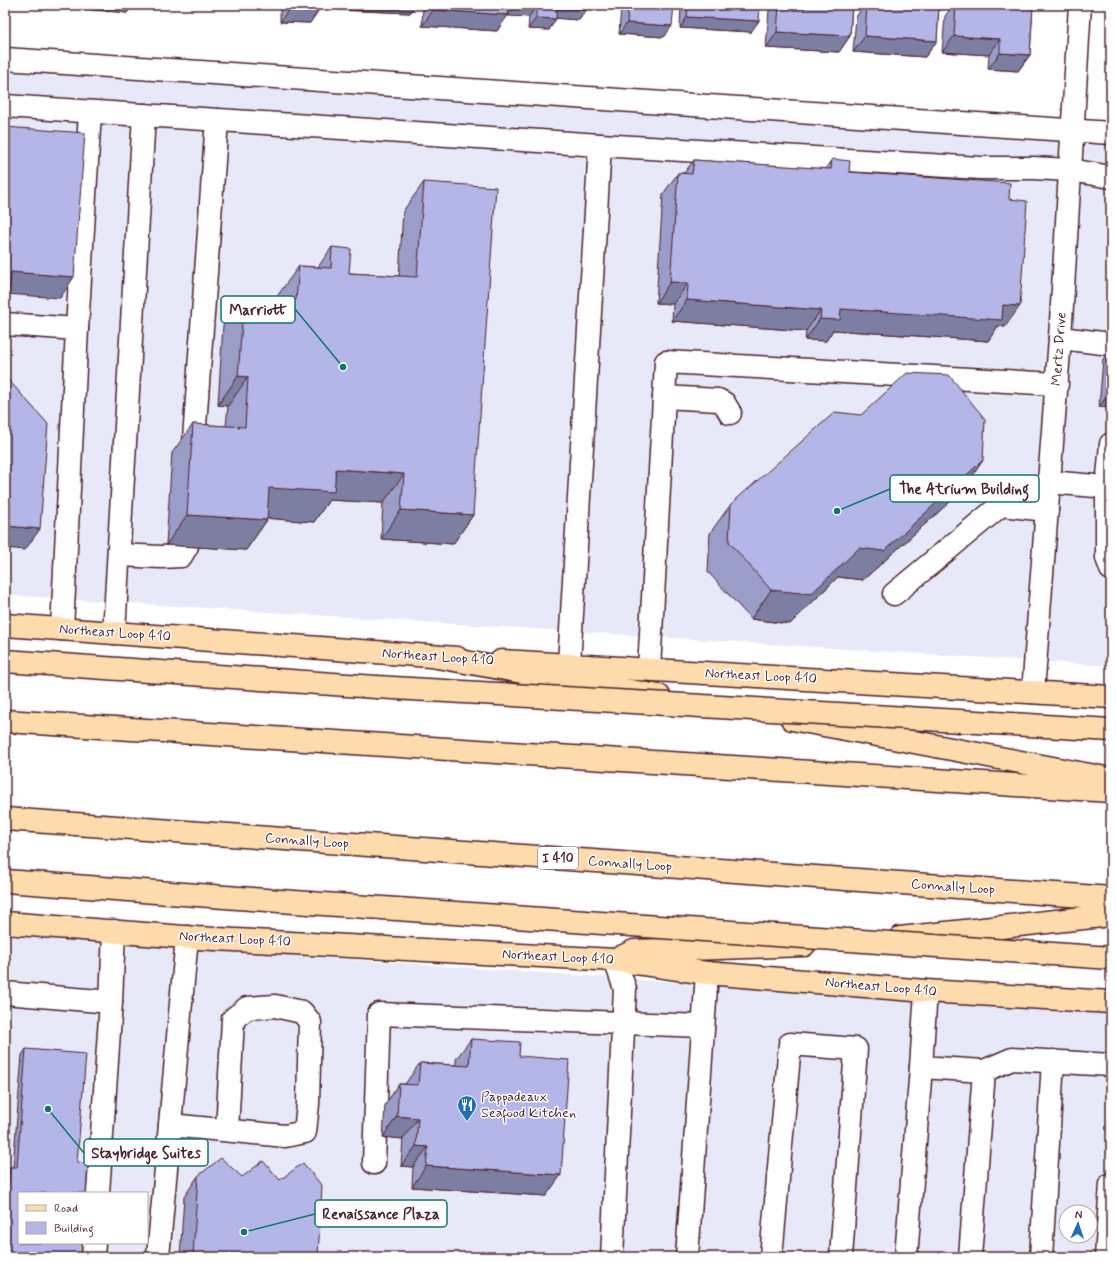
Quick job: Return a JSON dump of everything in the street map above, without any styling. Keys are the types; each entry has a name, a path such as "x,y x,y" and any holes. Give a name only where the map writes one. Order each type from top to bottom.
{"main road":[{"name":"Northeast Loop 410","path":"5,625 437,657 1111,697"},
{"path":"437,657 854,730 1111,779"},
{"path":"5,661 376,686 1111,730"},
{"path":"5,721 1111,791"},
{"name":"Connally Loop","path":"5,819 1111,898"},
{"path":"5,881 1111,958"},
{"path":"615,960 634,951 855,943 1111,915"},
{"name":"Northeast Loop 410","path":"5,923 187,937 615,960 707,972 926,991 1111,1002"}],"street":[{"name":"Mertz Drive","path":"1033,692 1060,338 1080,5"},
{"path":"5,59 1111,133"},
{"path":"5,106 600,144 700,160 980,179 1033,168 1070,170 1111,177"},
{"path":"62,629 77,329 90,112"},
{"path":"114,633 144,115"},
{"path":"193,455 217,120"},
{"path":"569,664 600,144"},
{"path":"5,324 77,329"},
{"path":"1060,338 1111,344"},
{"path":"649,669 666,362 1056,384"},
{"path":"664,397 718,400 724,403 730,413"},
{"path":"1111,444 1107,487 1107,558 1111,569"},
{"path":"1049,482 1107,487"},
{"path":"894,594 1001,505 1047,510"},
{"path":"119,555 161,558 181,556 187,546"},
{"path":"98,1192 111,1002 114,931"},
{"path":"158,1257 187,937"},
{"path":"612,1257 625,989 615,960"},
{"path":"687,1257 707,972"},
{"path":"906,1257 926,991"},
{"path":"5,993 111,1002"},
{"path":"170,1125 285,1136 305,1132 308,1104 310,1022 302,1012 275,1006 247,1008 234,1019 227,1130"},
{"path":"374,1163 379,1014 703,1026"},
{"path":"771,1257 790,1044 856,1049 841,1257"},
{"path":"921,1067 984,1071 1012,1059 1111,1065"},
{"path":"1041,1257 1053,1061"},
{"path":"970,1257 984,1071"},
{"path":"1106,1257 1111,1184"},
{"path":"93,1257 94,1244"}],"shaded area":[{"path":"5,68 1111,143 1111,666 5,595"},
{"path":"5,936 1111,1012 1111,1257 5,1257"}],"building":[{"path":"321,5 321,7 291,6"},
{"path":"433,5 509,5 508,15 433,10"},
{"path":"518,5 587,5 587,9 557,7 556,19 536,18 536,6"},
{"path":"628,5 674,5 672,26 627,23"},
{"path":"688,5 760,5 759,21 687,17"},
{"path":"779,5 852,5 850,36 777,32"},
{"path":"867,5 939,5 937,41 865,36"},
{"path":"956,5 1033,5 1030,55 1000,53 1000,39 954,36"},
{"path":"5,127 85,133 74,277 11,272 10,287 5,287"},
{"path":"832,159 850,161 849,172 1010,183 1009,199 1027,201 1020,306 1003,305 1002,320 841,309 840,320 820,319 821,310 687,300 688,283 670,282 678,173 692,174 694,160 831,169"},
{"path":"424,182 496,187 473,515 401,510 404,474 336,469 334,492 269,488 267,520 187,515 193,424 245,427 248,377 238,376 244,296 296,300 299,266 331,268 332,247 351,249 349,273 417,277"},
{"path":"907,373 949,375 985,419 983,460 884,551 859,548 811,594 771,590 729,542 731,504 835,412 861,415"},
{"path":"5,376 48,424 40,529 5,526"},
{"name":"Pappadeaux Seafood Kitchen","path":"471,1039 520,1042 519,1056 569,1060 561,1175 426,1166 428,1147 416,1146 418,1118 397,1116 399,1084 418,1085 420,1063 469,1066"},
{"path":"5,1048 9,1049 5,1097"},
{"path":"26,1049 86,1054 77,1162 88,1163 86,1192 18,1192 18,1244 82,1244 81,1257 5,1257 5,1226 10,1167 17,1167"},
{"path":"221,1158 242,1177 263,1161 280,1180 303,1163 322,1186 318,1257 193,1257 198,1176"}],"place":[{"name":"Marriott","path":"343,367"},
{"name":"The Atrium Building","path":"837,511"},
{"name":"Staybridge Suites","path":"48,1109"},
{"name":"Pappadeaux Seafood Kitchen","path":"467,1122"},
{"name":"Renaissance Plaza","path":"244,1232"}]}
